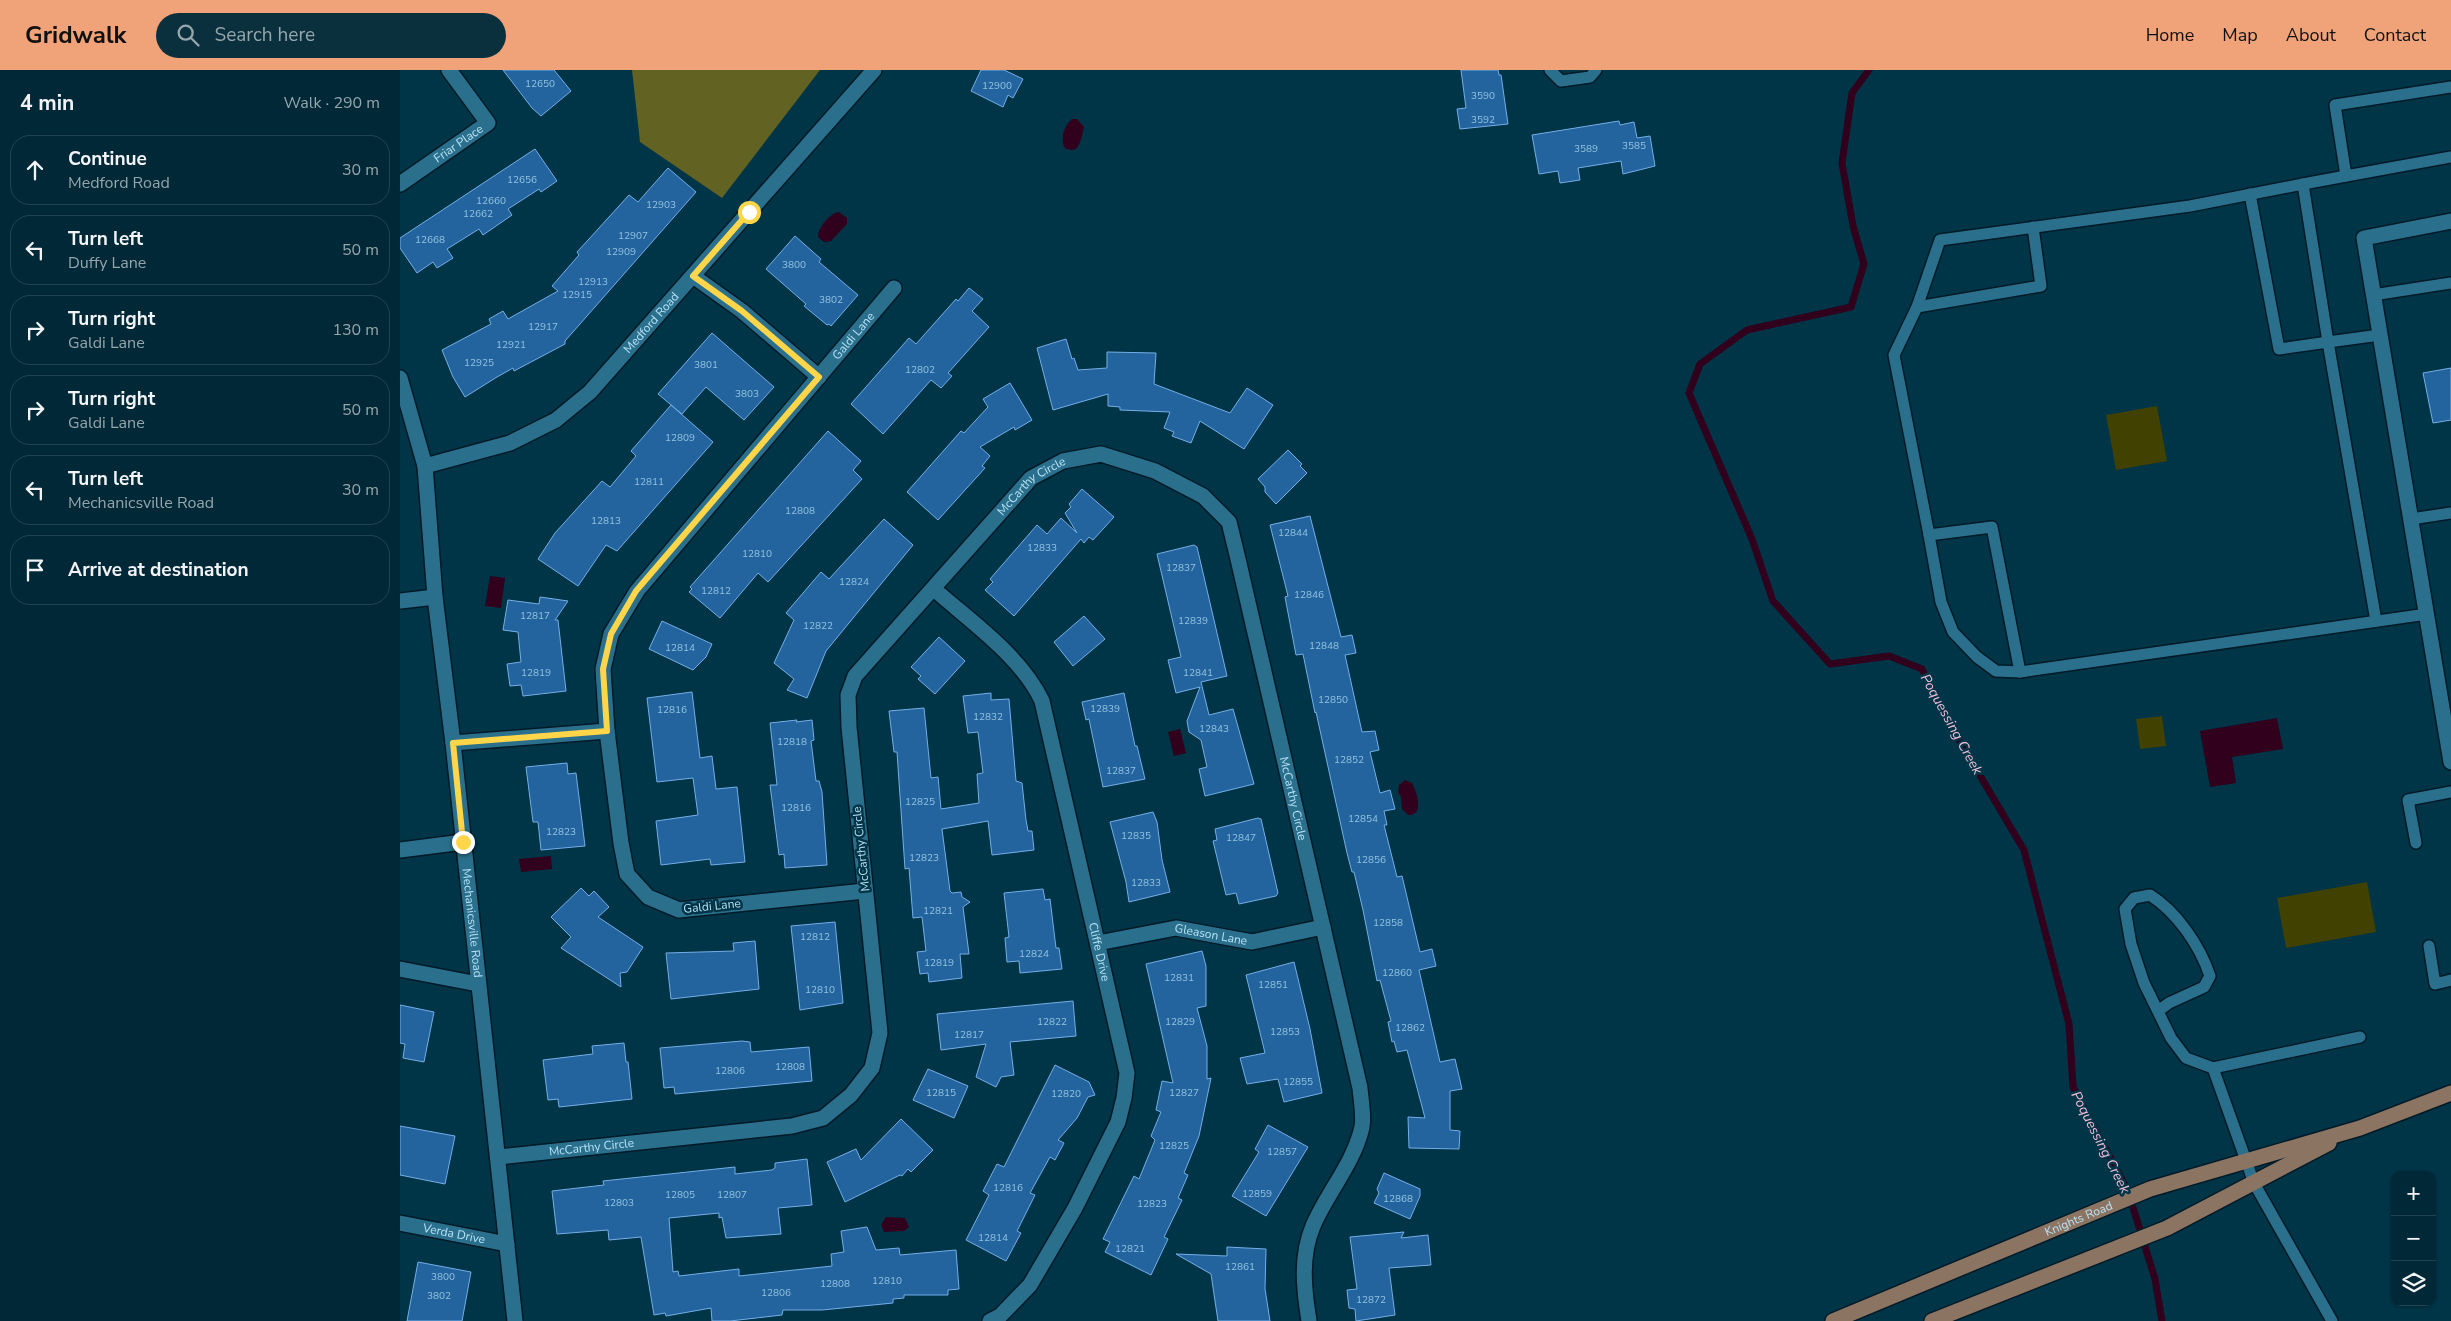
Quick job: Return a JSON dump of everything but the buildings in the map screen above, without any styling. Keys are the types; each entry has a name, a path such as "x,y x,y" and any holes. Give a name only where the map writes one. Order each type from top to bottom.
{"main road":[{"name":"Knights Road","path":"1832,1321 2103,1210 2150,1188 2360,1128 2451,1093"},
{"name":"Knights Road","path":"1932,1321 2167,1228 2360,1128"}],"street":[{"name":"Friar Place","path":"400,184 488,123 449,70"},
{"name":"Medford Road","path":"425,466 510,443 556,420 590,392 874,70"},
{"path":"2451,222 2364,238 2451,762"},
{"path":"693,276 742,311 819,377"},
{"name":"Galdi Lane","path":"865,891 678,910 648,897 627,874 621,843 607,731 603,669 611,634 636,591 894,288"},
{"name":"Mechanicsville Road","path":"400,378 425,466 435,598 453,743 515,1321"},
{"name":"McCarthy Circle","path":"498,1157 792,1126 823,1118 851,1095 872,1068 880,1033 849,727 848,696 855,676 1031,478 1063,461 1101,454 1155,471 1203,496 1229,522 1360,1088 1362,1126 1348,1163 1313,1227 1306,1254 1303,1286 1309,1321"},
{"name":"Cliffe Drive","path":"934,589 1019,664 1035,686 1042,701 1127,1073 1120,1114 1075,1208 1030,1286 1000,1316 990,1321"},
{"path":"400,601 435,598"},
{"path":"453,743 607,731"},
{"path":"400,850 463,842"},
{"name":"Gleason Lane","path":"1098,942 1176,928 1252,942 1323,927"},
{"path":"400,969 478,984"},
{"name":"Verda Drive","path":"400,1222 507,1244"}],"lane":[{"path":"1550,70 1561,80 1590,77 1596,70"},
{"path":"2346,176 2335,106 2451,87"},
{"path":"2427,614 2020,672 1996,671 1977,658 1953,632 1941,602 1894,355 1917,307 1940,240 2190,206 2451,157"},
{"path":"2303,184 2376,621"},
{"path":"2250,194 2280,349 2380,335"},
{"path":"1917,307 2041,286 2033,228"},
{"path":"2374,295 2451,283"},
{"path":"2411,519 2451,513"},
{"path":"1929,535 1992,527 2020,672"},
{"path":"2416,843 2408,800 2451,792"},
{"path":"2158,1011 2169,1003 2204,986 2210,976 2205,960 2186,932 2164,904 2150,895 2134,898 2126,909 2131,944 2144,983 2171,1038 2186,1058 2213,1068 2360,1037"},
{"path":"2429,946 2435,984 2451,980"},
{"path":"2213,1068 2254,1183 2332,1321"}],"shaded area":[{"path":"632,70 820,70 722,198 640,142"},
{"path":"1072,119 1077,119 1084,127 1079,145 1074,150 1070,150 1065,148 1063,137 1067,125"},
{"path":"839,212 847,218 847,224 831,241 824,242 818,237 822,225 828,218"},
{"path":"2157,406 2167,461 2116,470 2106,415"},
{"path":"490,576 505,578 501,608 485,606"},
{"path":"2162,716 2166,746 2140,749 2136,719"},
{"path":"2277,718 2283,749 2232,757 2236,783 2210,787 2200,731"},
{"path":"1180,729 1186,753 1174,756 1168,732"},
{"path":"1405,780 1412,783 1418,803 1416,812 1408,815 1402,809 1401,796 1398,793 1399,785"},
{"path":"551,856 552,869 521,872 519,859"},
{"path":"2367,882 2376,932 2286,948 2277,898"},
{"path":"886,1217 905,1218 909,1227 904,1231 884,1232 881,1225"}],"waterway":[{"name":"Poquessing Creek","path":"1869,70 1852,93 1842,163 1853,226 1864,264 1851,307 1747,330 1700,364 1689,393 1752,539 1773,601 1830,664 1889,656 1922,669 1956,735 2024,850 2069,1024 2073,1087 2128,1191 2155,1279 2162,1321"}],"route":[{"path":"463,842 453,743 607,731 603,669 611,634 636,591 819,377 742,311 693,276 749,212"}]}
